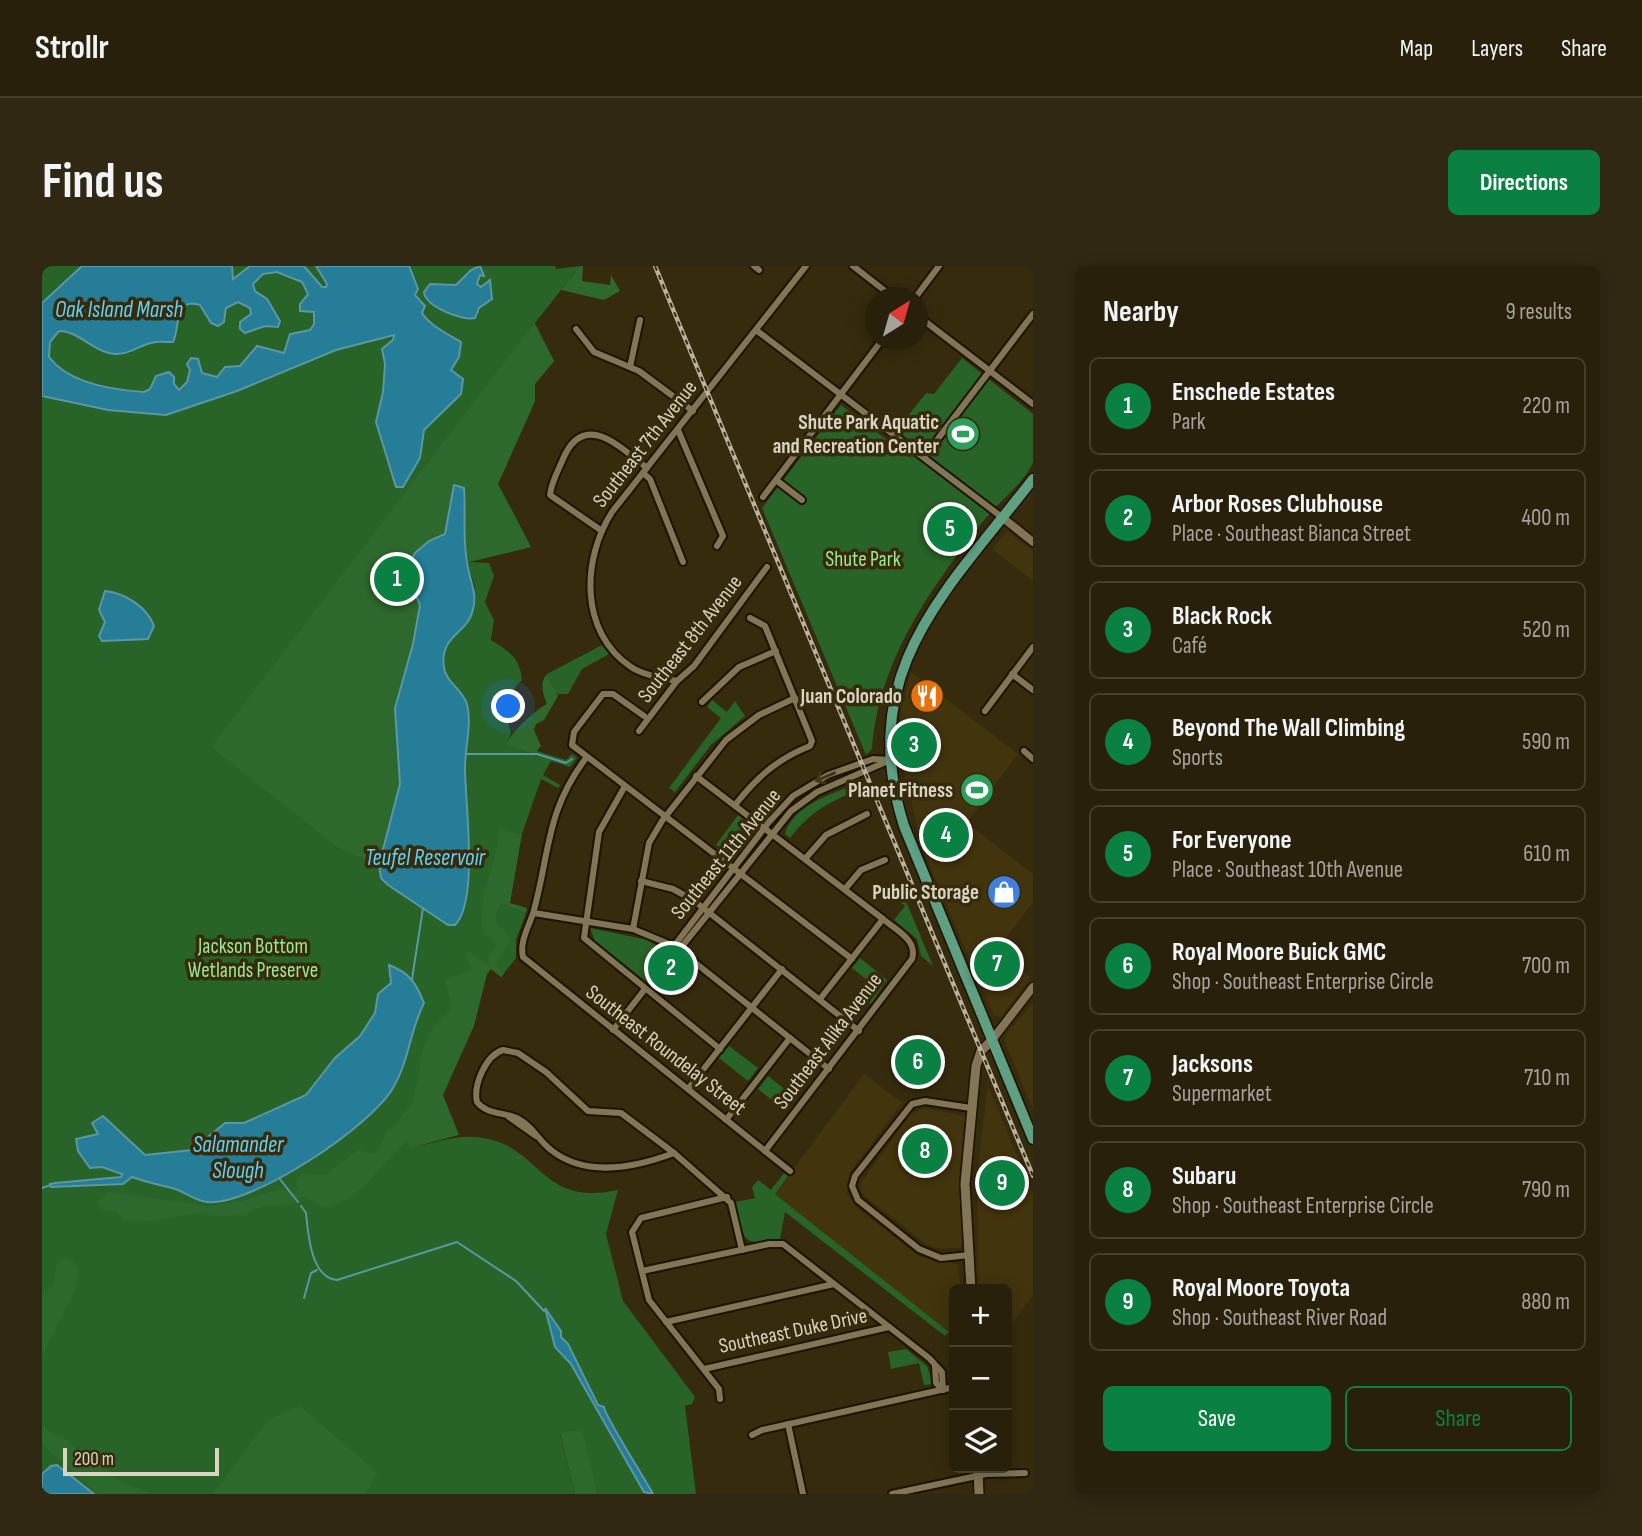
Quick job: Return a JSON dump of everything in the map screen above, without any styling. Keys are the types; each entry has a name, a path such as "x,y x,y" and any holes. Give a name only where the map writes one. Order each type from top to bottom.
{"main road":[{"path":"1033,479 931,613 910,648 897,682 889,729 890,760 904,826 1033,1139"},
{"path":"970,1284 965,1255 965,1184 971,1108 978,1061 992,1040"},
{"path":"978,1473 979,1494"}],"street":[{"name":"Southeast 7th Avenue","path":"677,681 635,669 624,662 603,638 590,596 592,565 602,531 612,512 806,266"},
{"path":"853,266 880,287"},
{"path":"923,287 939,266"},
{"path":"924,457 1033,314"},
{"path":"629,367 640,320"},
{"path":"928,324 1033,404"},
{"path":"576,330 594,352 653,380 693,411"},
{"path":"756,330 1033,542"},
{"path":"763,497 874,350"},
{"path":"678,430 723,536 718,546"},
{"path":"602,531 550,495 570,446 585,436 602,436 645,470 684,562"},
{"path":"776,480 802,500"},
{"name":"Southeast 8th Avenue","path":"639,732 677,681 694,666 768,567"},
{"path":"735,805 763,772 811,744 765,626 750,618"},
{"path":"985,711 1033,647"},
{"path":"702,702 740,667 776,651"},
{"path":"1012,674 1033,690"},
{"name":"Southeast 8th Avenue","path":"586,758 573,748 571,739 600,697 608,694 644,716"},
{"path":"633,929 649,843 666,816 720,746 744,724 795,698"},
{"path":"1024,751 1033,759"},
{"path":"829,1069 676,948 633,929 534,913 551,822 565,790 586,758 738,870 852,959"},
{"name":"Southeast 11th Avenue","path":"738,870 785,803 815,781 873,760 890,760"},
{"name":"Southeast 11th Avenue","path":"676,948 738,870 791,811 815,793 890,760"},
{"path":"696,776 883,919 820,999"},
{"path":"625,786 599,832 584,921 586,942 720,1049"},
{"path":"805,859 826,835 867,814"},
{"path":"845,889 861,870 885,859"},
{"path":"641,881 680,892 859,1031"},
{"name":"Southeast Roundelay Street","path":"534,913 522,946 522,954 530,964 790,1171"},
{"name":"Southeast Alika Avenue","path":"765,1151 912,958 914,949 911,942 883,919"},
{"path":"688,1089 782,969"},
{"path":"992,1040 1033,987"},
{"path":"613,1030 645,989"},
{"path":"726,1120 790,1038"},
{"path":"674,1153 597,1169 569,1161 536,1136 523,1121 485,1110 475,1097 485,1067 495,1052 503,1050 525,1058 562,1085 588,1111 621,1113 674,1153 727,1198 733,1208 742,1250"},
{"path":"965,1255 938,1256 919,1249 858,1200 854,1194 853,1180 912,1104 925,1101 971,1108"},
{"name":"Southeast Duke Drive","path":"720,1399 721,1393 704,1368 649,1300 632,1232 638,1220 727,1198"},
{"path":"642,1271 783,1244 935,1366 936,1383 943,1390"},
{"path":"666,1322 834,1284"},
{"name":"Southeast Duke Drive","path":"704,1368 889,1327"},
{"path":"752,1435 762,1430 949,1388"},
{"path":"788,1424 803,1494"},
{"path":"891,1494 974,1473"},
{"path":"1012,1473 1025,1473"}],"shaded area":[{"path":"1007,531 1033,551 1033,581 992,549"},
{"path":"911,672 1018,754 967,823 1033,874 1033,902 997,951 1031,977 1001,1017 994,1016 922,848 898,747 901,707"},
{"path":"1033,1003 1033,1110 1005,1042 1006,1034"},
{"path":"864,1074 902,1103 850,1172 847,1193 855,1206 920,1257 958,1264 960,1284 949,1284 949,1332 775,1194"},
{"path":"988,1085 1033,1194 1033,1295 1012,1323 1012,1284 978,1284 977,1175"},
{"path":"924,1108 965,1116 959,1179 962,1244 959,1248 941,1249 927,1245 865,1196 860,1189 862,1181 911,1114"}],"green space":[{"name":"Jackson Bottom Wetlands Preserve","path":"42,266 555,266 556,269 580,266 535,323 554,361 535,384 535,401 498,484 531,547 470,562 489,563 494,576 485,602 494,620 491,640 512,656 521,672 522,680 515,687 512,709 507,717 511,734 506,745 538,756 537,751 566,760 572,754 577,758 570,767 551,761 543,775 560,785 558,788 541,779 522,834 499,830 499,846 491,871 501,904 526,913 516,940 516,958 501,977 482,962 410,1147 458,1137 489,1139 507,1146 558,1184 573,1191 593,1193 618,1190 606,1234 623,1301 695,1397 692,1404 685,1406 696,1494 598,1494 581,1429 560,1434 575,1494 42,1494","holes":["467,563 475,587 469,621 452,636"]},
{"path":"580,266 583,266 582,281 610,285 611,275 620,291 604,300 561,290"},
{"path":"534,323 554,361 535,384 535,401 498,484 531,547 467,562 464,488 454,485 445,534 429,541 415,553 412,587 420,605 395,708 400,784 379,865 337,847 211,747"},
{"name":"Shute Park","path":"962,358 1033,414 1033,462 1025,476 965,544 911,625 885,685 872,749 866,755 762,508 841,405 917,463 889,440 926,393 934,394"},
{"path":"602,645 609,654 582,669 568,694 557,694 547,674"},
{"path":"547,674 558,696 544,720 536,724 534,730 541,746 537,751 539,756 505,745 524,722 547,704 542,685"},
{"path":"712,700 727,712 735,701 745,716 711,745 675,792 669,788 721,718 707,707"},
{"path":"858,784 860,789 821,808 790,838 785,834 789,824 805,808 826,796"},
{"path":"738,815 756,830 735,858 716,845"},
{"path":"499,829 522,834 510,903 527,908 526,913 501,904 496,914 497,924 507,932 510,940 496,964 504,974 501,977 491,969 487,974 474,1026 443,1095 459,1135 410,1148 408,1140 360,1190 337,1204 323,1208 305,1196 290,1204 262,1206 245,1214 223,1217 205,1212 152,1221 123,1220 117,1212 101,1210 98,1200 108,1192 208,1206 241,1201 280,1189 293,1192 298,1190 295,1182 302,1174 325,1175 360,1148 369,1154 378,1152 387,1131 395,1126 413,1101 424,1045 431,1030 450,1010 451,1002 445,980 472,969 465,957 467,950 489,966 488,957 496,944 483,931 481,918"},
{"path":"898,882 933,966 921,956 917,939 894,920 905,906 883,888"},
{"path":"590,928 648,940 694,970 683,983 674,982 663,995 595,941"},
{"path":"860,958 887,980 871,1004 868,1002 878,989 852,968"},
{"path":"729,1046 758,1068 748,1081 719,1058"},
{"path":"768,1076 796,1098 786,1111 758,1089"},
{"path":"784,1173 788,1176 775,1194 949,1332 945,1336 785,1212 780,1239 758,1242 747,1239 740,1228 735,1202 755,1198 752,1187 758,1180 771,1190"},
{"path":"64,1257 72,1260 78,1269 74,1293 42,1356 42,1294 54,1284 56,1264"},
{"path":"906,1349 927,1366 933,1384 924,1385 919,1363 891,1369 888,1352"},
{"path":"300,1406 378,1473 365,1494 213,1494 268,1420"},
{"path":"42,1425 55,1436 62,1436 112,1478 153,1494 98,1494 42,1445"},
{"path":"582,1429 598,1494 575,1494 560,1433"}],"water":[{"name":"Oak Island Marsh","path":"82,266 232,266 233,279 250,266 304,266 322,287 326,287 327,284 316,266 409,266 418,289 415,295 425,306 422,313 434,326 461,342 459,357 451,370 463,379 461,394 424,430 420,458 403,487 396,487 376,422 383,392 385,364 382,349 393,340 394,335 336,350 237,391 166,415 108,410 42,396 42,303","holes":["277,272 302,282 308,294 300,304 300,311 314,312 314,324 310,330 290,334 284,353 257,346 240,366 225,367 217,377 202,373 198,359 191,358 187,364 190,370 187,382 179,390 169,372 156,376 150,389 144,392 92,384 68,374 49,357 50,342 59,331 72,334 102,351 115,354 126,353 154,342 173,342 181,309 191,304 200,305 211,323 218,326 224,322 226,308 238,302 250,308 251,314 240,322 240,329 245,333 265,326 278,327 280,321 267,299 255,291 253,284 263,274"]},
{"path":"480,266 484,276 480,275 477,284 481,287 490,280 492,299 479,308 475,318 461,317 445,311 426,297 424,292 430,284 456,285 471,270"},
{"name":"Teufel Reservoir","path":"454,485 464,488 465,548 474,598 470,618 450,641 444,657 445,673 465,699 469,719 465,768 469,850 467,895 455,925 448,925 388,885 381,878 379,865 400,784 395,708 413,644 420,605 412,587 409,564 415,553 429,541 445,534"},
{"path":"105,591 127,598 141,607 154,626 148,639 102,641 99,636 105,622 99,610"},
{"name":"Salamander Slough","path":"389,965 411,980 424,1003 398,1078 381,1104 337,1142 309,1161 280,1178 227,1200 198,1200 176,1189 132,1177 123,1184 51,1187 50,1184 55,1183 121,1177 122,1174 102,1167 90,1168 78,1151 76,1139 98,1134 92,1123 103,1116 145,1155 192,1150 225,1123 244,1123 306,1095 335,1058 360,1036 375,1013 378,994 391,983"},
{"path":"545,1308 561,1331 561,1337 568,1344 598,1405 604,1407 653,1494 644,1492 571,1364 555,1347"},
{"path":"57,1465 94,1494 42,1494 42,1474 51,1466"}],"waterway":[{"path":"466,754 537,754 566,763 572,759"},
{"path":"412,979 423,908"},
{"path":"279,1178 298,1202"},
{"path":"42,1188 51,1185"},
{"path":"301,1206 306,1213 312,1254 321,1272 328,1277 337,1280 457,1242 516,1281 544,1311"},
{"path":"304,1298 311,1273 317,1270"}],"railway":[{"path":"655,266 1033,1176"}],"place":[{"name":"Shute Park Aquatic and Recreation Center","path":"963,434"},
{"name":"For Everyone","path":"950,529"},
{"name":"Enschede Estates","path":"397,579"},
{"name":"Juan Colorado","path":"927,696"},
{"name":"Black Rock","path":"914,745"},
{"name":"Planet Fitness","path":"977,790"},
{"name":"Beyond The Wall Climbing","path":"946,835"},
{"name":"Public Storage","path":"1004,892"},
{"name":"Jacksons","path":"997,964"},
{"name":"Arbor Roses Clubhouse","path":"671,968"},
{"name":"Royal Moore Buick GMC","path":"918,1062"},
{"name":"Subaru","path":"925,1151"},
{"name":"Royal Moore Toyota","path":"1002,1183"}]}
